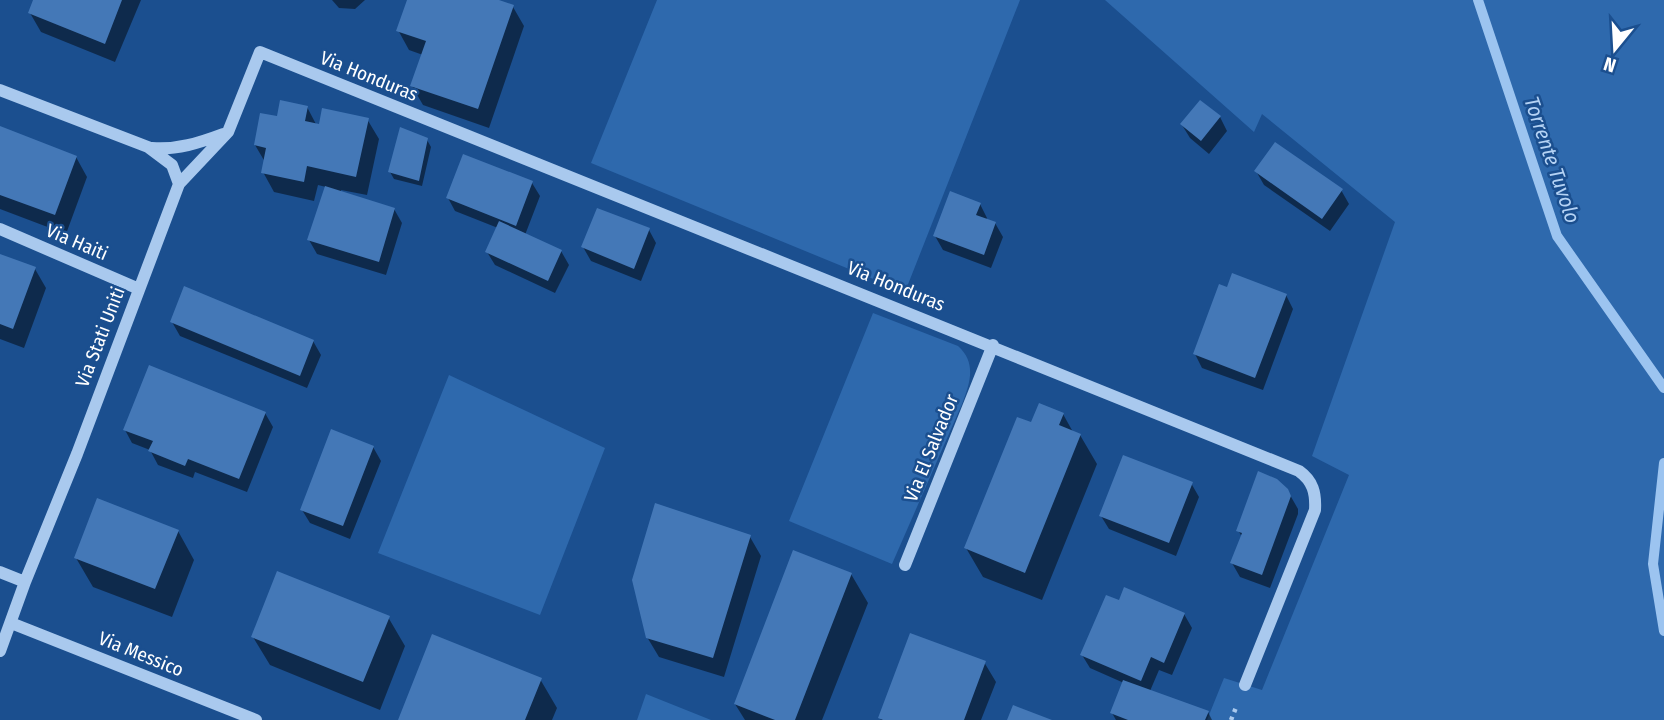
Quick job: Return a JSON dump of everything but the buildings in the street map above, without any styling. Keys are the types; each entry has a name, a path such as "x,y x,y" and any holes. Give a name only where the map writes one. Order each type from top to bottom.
{"street":[{"name":"Via Stati Uniti","path":"0,651 179,184 228,132 260,52"},
{"name":"Via Honduras","path":"260,52 569,178 993,345 1299,471 1306,476 1315,492 1315,510 1245,685"},
{"path":"0,90 148,147 184,147 228,132"},
{"path":"148,147 172,165 179,184"},
{"name":"Via Haiti","path":"0,229 139,289"},
{"name":"Via El Salvador","path":"905,565 993,345"},
{"path":"0,572 25,582"},
{"name":"Via Messico","path":"11,623 256,720"}],"shaded area":[{"path":"657,0 1020,0 905,292 591,163"},
{"path":"1105,0 1664,0 1664,720 1207,720 1224,678 1262,690 1349,475 1312,456 1395,222 1262,114 1254,132"},
{"path":"873,313 958,346 970,366 969,381 962,404 892,564 789,521"},
{"path":"449,375 605,448 540,615 378,553"},
{"path":"646,694 711,720 637,720"}],"waterway":[{"name":"Torrente Tuvolo","path":"1478,0 1557,236 1664,388"},
{"name":"Torrente Tuvolo","path":"1664,463 1653,564 1664,631"}]}
